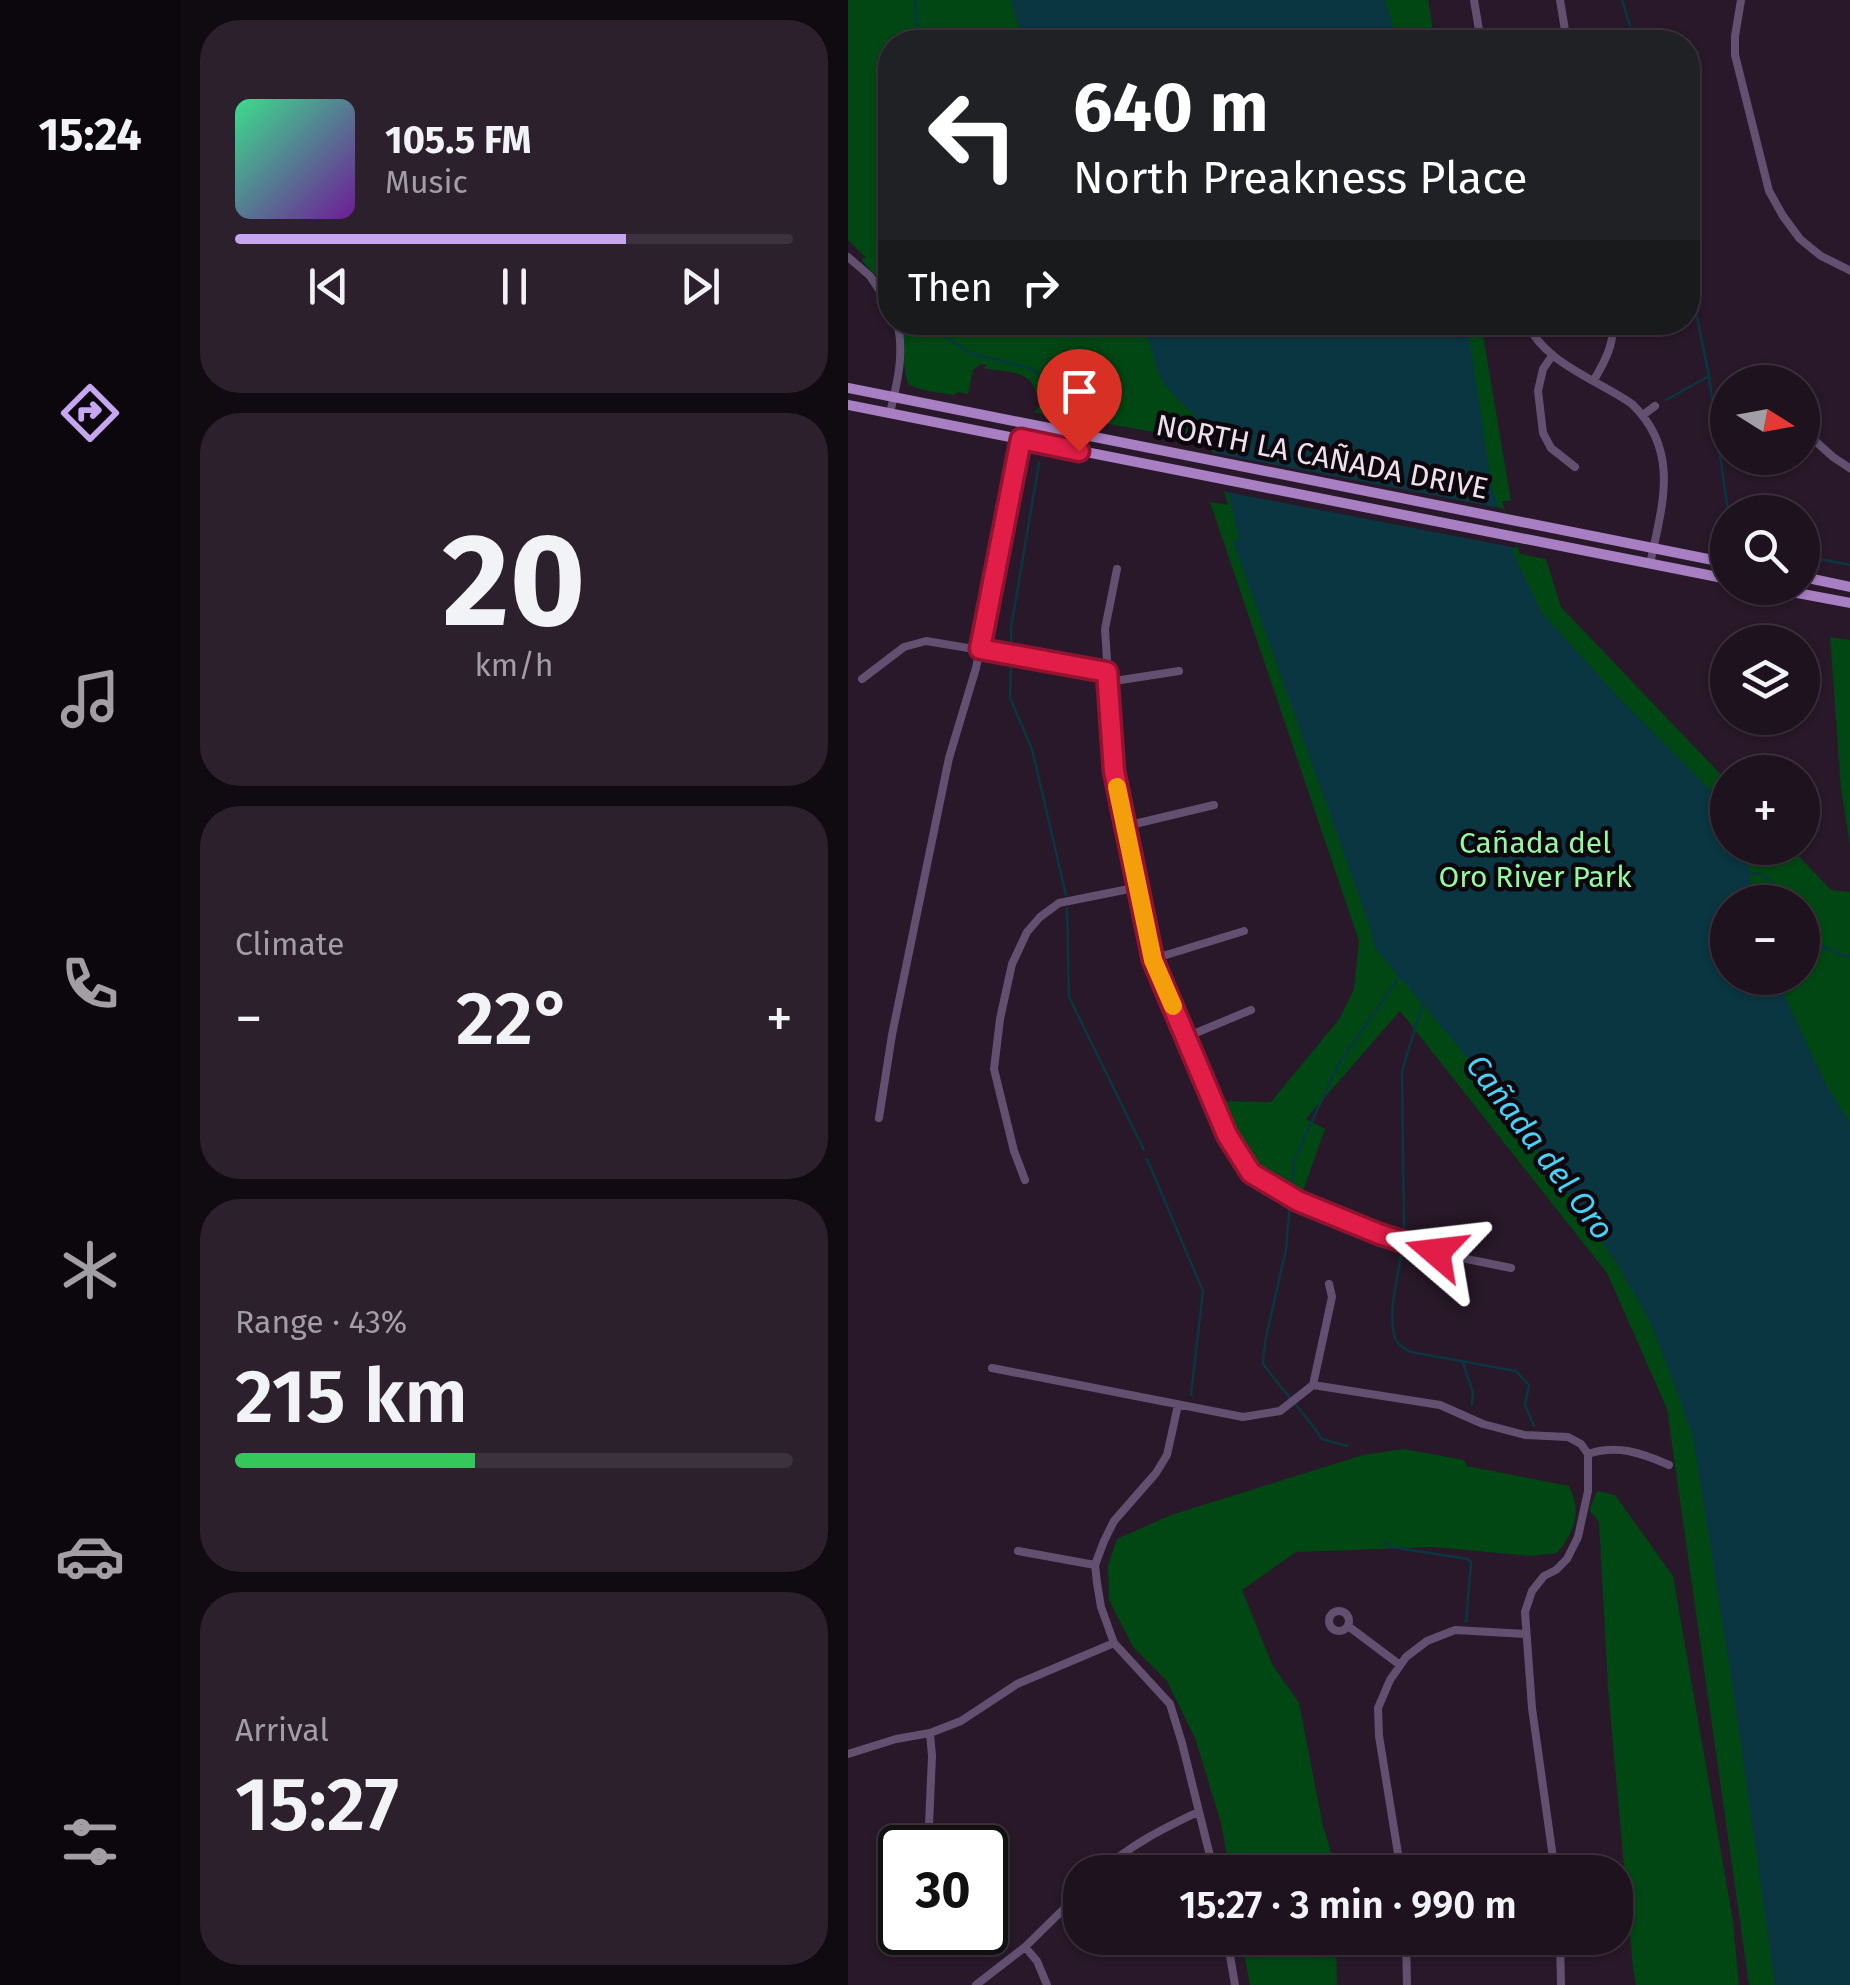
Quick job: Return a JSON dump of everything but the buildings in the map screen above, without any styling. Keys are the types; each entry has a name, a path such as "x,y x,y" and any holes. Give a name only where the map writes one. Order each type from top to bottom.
{"main road":[{"name":"NORTH LA CAÑADA DRIVE","path":"848,388 1710,559"},
{"name":"NORTH LA CAÑADA DRIVE","path":"848,405 1710,576"},
{"path":"1820,580 1850,586"},
{"path":"1820,597 1850,603"}],"street":[{"path":"1474,0 1479,30"},
{"path":"1560,0 1565,30"},
{"path":"1741,0 1735,55 1769,190 1800,239 1850,272"},
{"path":"848,257 878,288"},
{"path":"890,414 898,335"},
{"path":"1534,335 1552,356 1620,396 1642,415 1658,442 1664,465 1664,490 1650,564"},
{"path":"1594,380 1610,352 1613,335"},
{"path":"1552,356 1543,369 1538,391 1543,433 1551,448 1575,466"},
{"path":"1642,415 1655,406"},
{"path":"879,1118 892,1035 949,758 980,649 1024,423"},
{"path":"1820,446 1850,469"},
{"path":"1117,569 1104,629 1114,771 1153,960 1227,1135 1251,1173 1298,1201 1379,1234 1436,1252 1510,1268"},
{"path":"862,679 916,642 937,641 1107,676 1180,671"},
{"path":"1126,826 1214,805"},
{"path":"1025,1180 994,1069 1012,964 1027,932 1060,903 1139,888"},
{"path":"1153,960 1244,931"},
{"path":"1186,1037 1251,1010"},
{"path":"992,1368 1242,1417 1280,1412 1313,1384 1332,1297 1329,1284"},
{"path":"1313,1384 1440,1406 1483,1424 1525,1434 1568,1437 1581,1444 1588,1454 1588,1491 1578,1537 1567,1559 1544,1576 1532,1592 1526,1612 1532,1708 1553,1855"},
{"path":"1178,1405 1167,1456 1114,1522 1095,1564 1102,1607 1114,1643 1170,1704 1211,1855"},
{"path":"1588,1454 1604,1449 1622,1450 1669,1464"},
{"path":"1018,1551 1095,1564"},
{"path":"1348,1626 1400,1665"},
{"path":"1398,1855 1378,1736 1378,1708 1390,1680 1406,1657 1427,1641 1456,1630 1526,1634"},
{"path":"848,1754 961,1721 1017,1684 1114,1643"},
{"path":"929,1825 930,1732"},
{"path":"1121,1855 1147,1836 1198,1812"},
{"path":"976,1985 1025,1947 1063,1910"},
{"path":"1025,1947 1037,1962 1046,1985"},
{"path":"1230,1955 1235,1985"},
{"path":"1406,1955 1407,1985"},
{"path":"1560,1955 1561,1985"}],"green space":[{"path":"848,0 1428,0 1433,30 878,30 878,278 848,240"},
{"name":"Cañada del Oro River Park","path":"902,335 1483,335 1511,501 1502,501 1520,554 1546,559 1561,607 1710,763 1710,865 1807,865 1831,890 1850,892 1850,1985 1749,1985 1667,1409 1607,1273 1400,1011 1306,1119 1325,1129 1303,1191 1271,1174 1249,1156 1232,1134 1217,1101 1271,1102 1340,1018 1354,989 1359,941 1210,502 1228,505 1209,442 1058,412 1055,417 1034,412 1039,407 1037,395 1028,380 1014,373 983,368 987,365 973,370 968,394 954,395 908,384"},
{"path":"1830,637 1850,640 1850,845 1841,788"},
{"path":"1404,1449 1569,1486 1576,1513 1572,1529 1557,1553 1531,1556 1433,1547 1296,1552 1242,1590 1272,1664 1299,1703 1332,1855 1227,1855 1195,1738 1167,1681 1133,1647 1109,1600 1108,1565 1117,1539 1171,1515 1363,1455"},
{"path":"1597,1491 1615,1495 1673,1576 1733,1921 1739,1985 1636,1985 1632,1955 1633,1855 1623,1855 1599,1522 1589,1510"},
{"path":"1244,1955 1336,1955 1337,1985 1250,1985"}],"water":[{"path":"1011,0 1385,0 1394,30 1020,30"},
{"name":"Cañada del Oro River Park","path":"1146,335 1469,335 1492,488 1515,557 1542,613 1710,790 1710,865 1749,865 1751,885 1710,885 1710,995 1784,995 1827,1086 1850,1123 1850,1985 1775,1985 1693,1437 1650,1322 1617,1264 1559,1179 1457,1045 1375,948 1233,541 1239,539 1213,444 1199,420 1162,380"}],"pier":[{"path":"1209,452 1504,509 1517,548 1222,491"}],"waterway":[{"path":"915,0 917,30"},
{"path":"1622,0 1631,30"},
{"path":"1700,332 1726,495"},
{"path":"946,335 970,353 1029,368 1040,375 1048,390 1048,409"},
{"path":"1666,400 1709,376"},
{"path":"1011,652 1011,628 1039,463"},
{"path":"1820,559 1851,565"},
{"path":"1011,660 1010,698 1032,749 1066,895"},
{"path":"1751,873 1768,878 1773,885"},
{"path":"1067,908 1069,997 1144,1150"},
{"path":"1820,943 1851,958"},
{"path":"1291,1190 1294,1160 1339,1063 1400,976"},
{"path":"1404,1236 1402,1071 1422,1006"},
{"path":"1147,1159 1203,1291 1191,1395"},
{"path":"1290,1203 1286,1249 1263,1364 1322,1439 1347,1446"},
{"path":"1402,1249 1392,1314 1398,1343 1411,1352 1516,1371 1529,1385 1525,1405 1534,1426"},
{"path":"1463,1363 1473,1392 1472,1405"},
{"path":"1383,1541 1391,1547 1468,1559 1471,1562 1466,1622"}],"slow traffic":[{"path":"1117,787 1153,960 1173,1006"}],"route":[{"path":"1079,451 1021,439 980,649 1107,672 1114,771 1153,960 1227,1135 1251,1173 1298,1201 1436,1252"}],"water label":[{"name":"Cañada del Oro","path":"1540,1147"}]}
